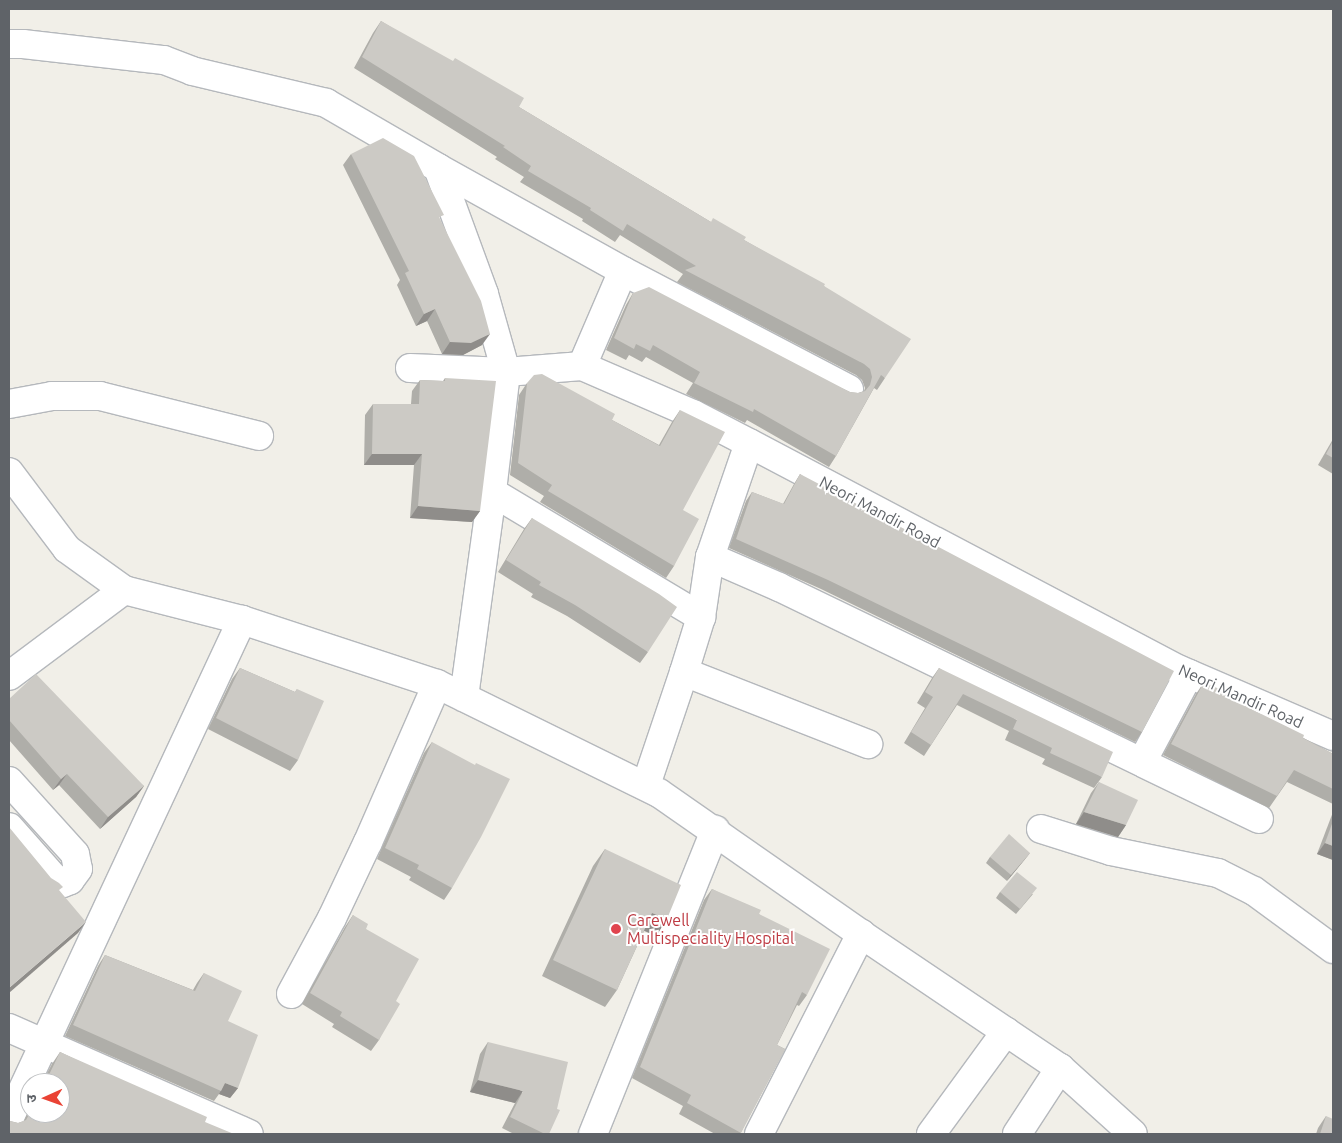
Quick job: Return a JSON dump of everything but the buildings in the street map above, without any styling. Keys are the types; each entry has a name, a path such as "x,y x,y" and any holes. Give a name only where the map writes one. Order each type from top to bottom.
{"street":[{"path":"9,44 164,60 201,74 326,103 623,271 849,389"},
{"path":"438,168 484,294 506,372 464,697"},
{"path":"410,368 506,372 582,366 623,271"},
{"name":"Neori Mandir Road","path":"582,366 693,414 1190,674 1333,736"},
{"path":"9,404 59,396 100,396 259,436"},
{"path":"646,785 701,617 710,557 749,444"},
{"path":"9,472 66,549 124,590 242,620 437,684 646,785 716,830 860,934 1060,1068 1133,1134"},
{"path":"492,492 701,617"},
{"path":"710,557 779,587 1259,819"},
{"path":"9,676 124,590"},
{"path":"9,1119 42,1044 242,620"},
{"path":"684,672 868,744"},
{"path":"1142,762 1190,674"},
{"path":"291,994 356,868 437,684"},
{"path":"9,781 75,854 78,869 70,880 63,882 55,879 9,828"},
{"path":"1041,829 1111,850 1218,873 1254,891 1332,944"},
{"path":"593,1134 716,830"},
{"path":"759,1134 860,934"},
{"path":"9,1028 249,1134"},
{"path":"931,1134 1006,1031"},
{"path":"1017,1134 1060,1068"}],"place":[{"name":"Carewell Multispeciality Hospital","path":"616,929"}]}
